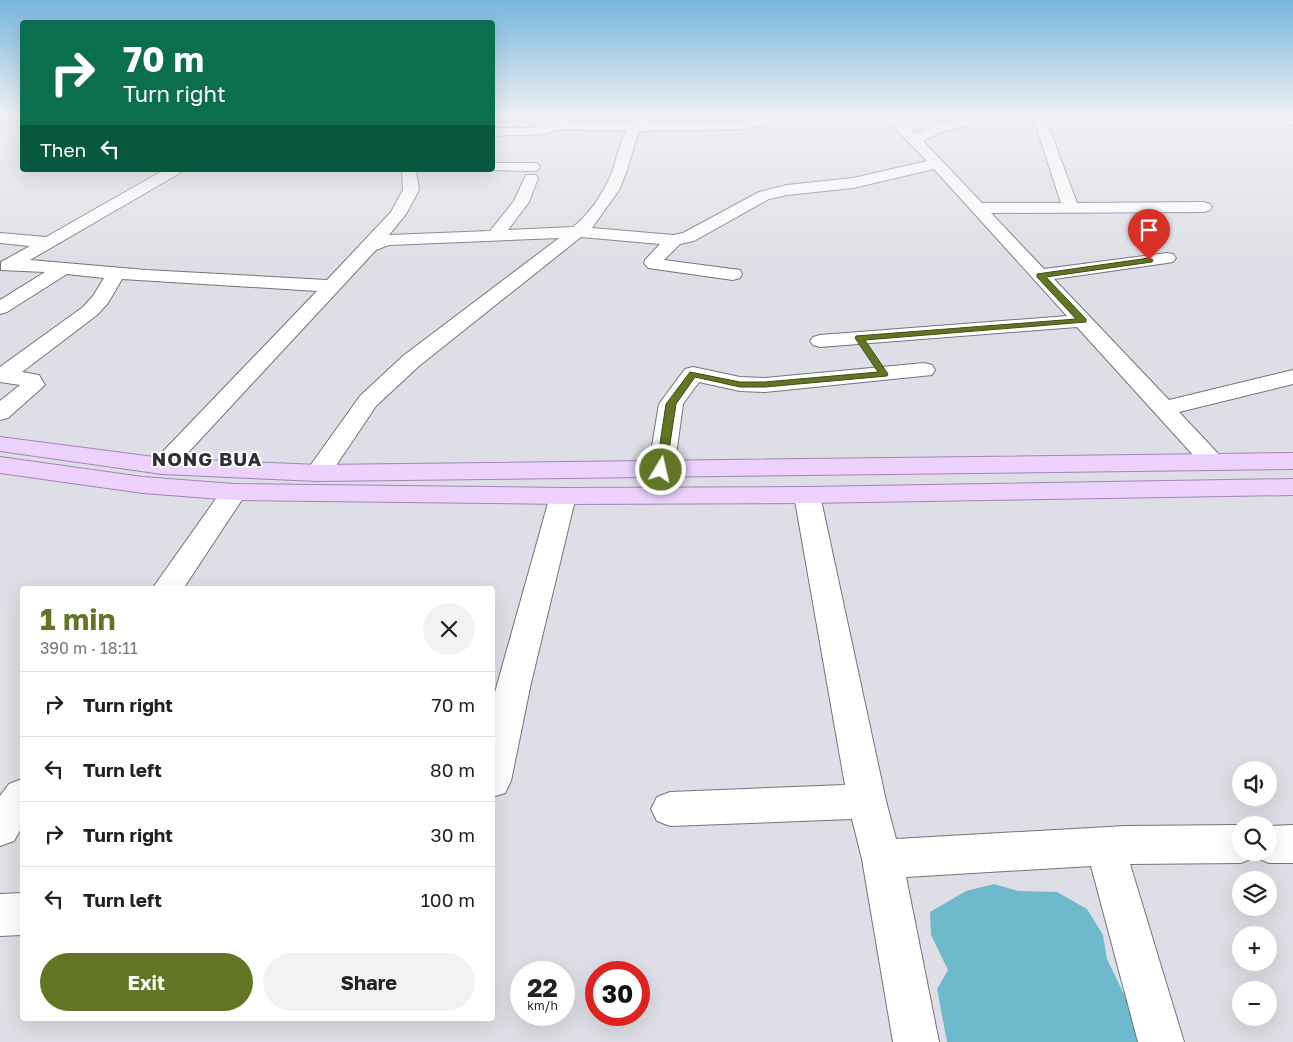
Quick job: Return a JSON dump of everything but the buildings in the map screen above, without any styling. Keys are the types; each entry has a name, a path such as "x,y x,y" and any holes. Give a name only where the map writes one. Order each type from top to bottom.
{"main road":[{"path":"0,444 162,466 318,473 1293,461"},
{"path":"0,465 142,486 234,492 563,496 807,495 1293,487"}],"street":[{"path":"495,166 532,172 521,202 496,234"},
{"path":"318,473 368,401 375,394 411,361 578,232 611,190 621,166"},
{"path":"370,246 386,240 578,232 674,240 688,237 764,195 787,190 852,183 928,166"},
{"path":"937,166 1083,320 1213,462"},
{"path":"1056,166 1071,208"},
{"path":"6,267 172,172"},
{"path":"162,466 398,214 412,190 409,172"},
{"path":"977,208 1204,207"},
{"path":"0,238 49,242"},
{"path":"674,240 654,260 654,264 733,274"},
{"path":"1040,275 1168,258"},
{"path":"6,267 332,286"},
{"path":"0,308 63,269"},
{"path":"0,413 34,385 31,380 8,377 8,372 90,311 101,298 116,274"},
{"path":"820,341 1083,320"},
{"path":"859,338 884,374"},
{"path":"661,470 671,404 693,374 740,384 765,385 924,370"},
{"path":"1165,408 1293,377"},
{"path":"169,586 234,492"},
{"path":"807,495 867,802 882,859 916,1042"},
{"path":"495,768 514,683 563,496"},
{"path":"0,828 20,799"},
{"path":"670,809 867,802"},
{"path":"882,859 1105,846 1232,844"},
{"path":"1277,844 1293,844"},
{"path":"1105,846 1135,945 1160,1042"},
{"path":"0,915 20,914"}],"water":[{"path":"994,884 1018,891 1057,892 1087,909 1103,935 1107,959 1144,1036 1144,1042 947,1042 937,989 948,970 931,935 930,912 966,891"}],"district":[{"name":"NONG BUA","path":"207,458"}],"route":[{"path":"661,470 671,404 693,374 740,384 765,385 884,374 859,338 1083,320 1040,275 1149,260"}]}
